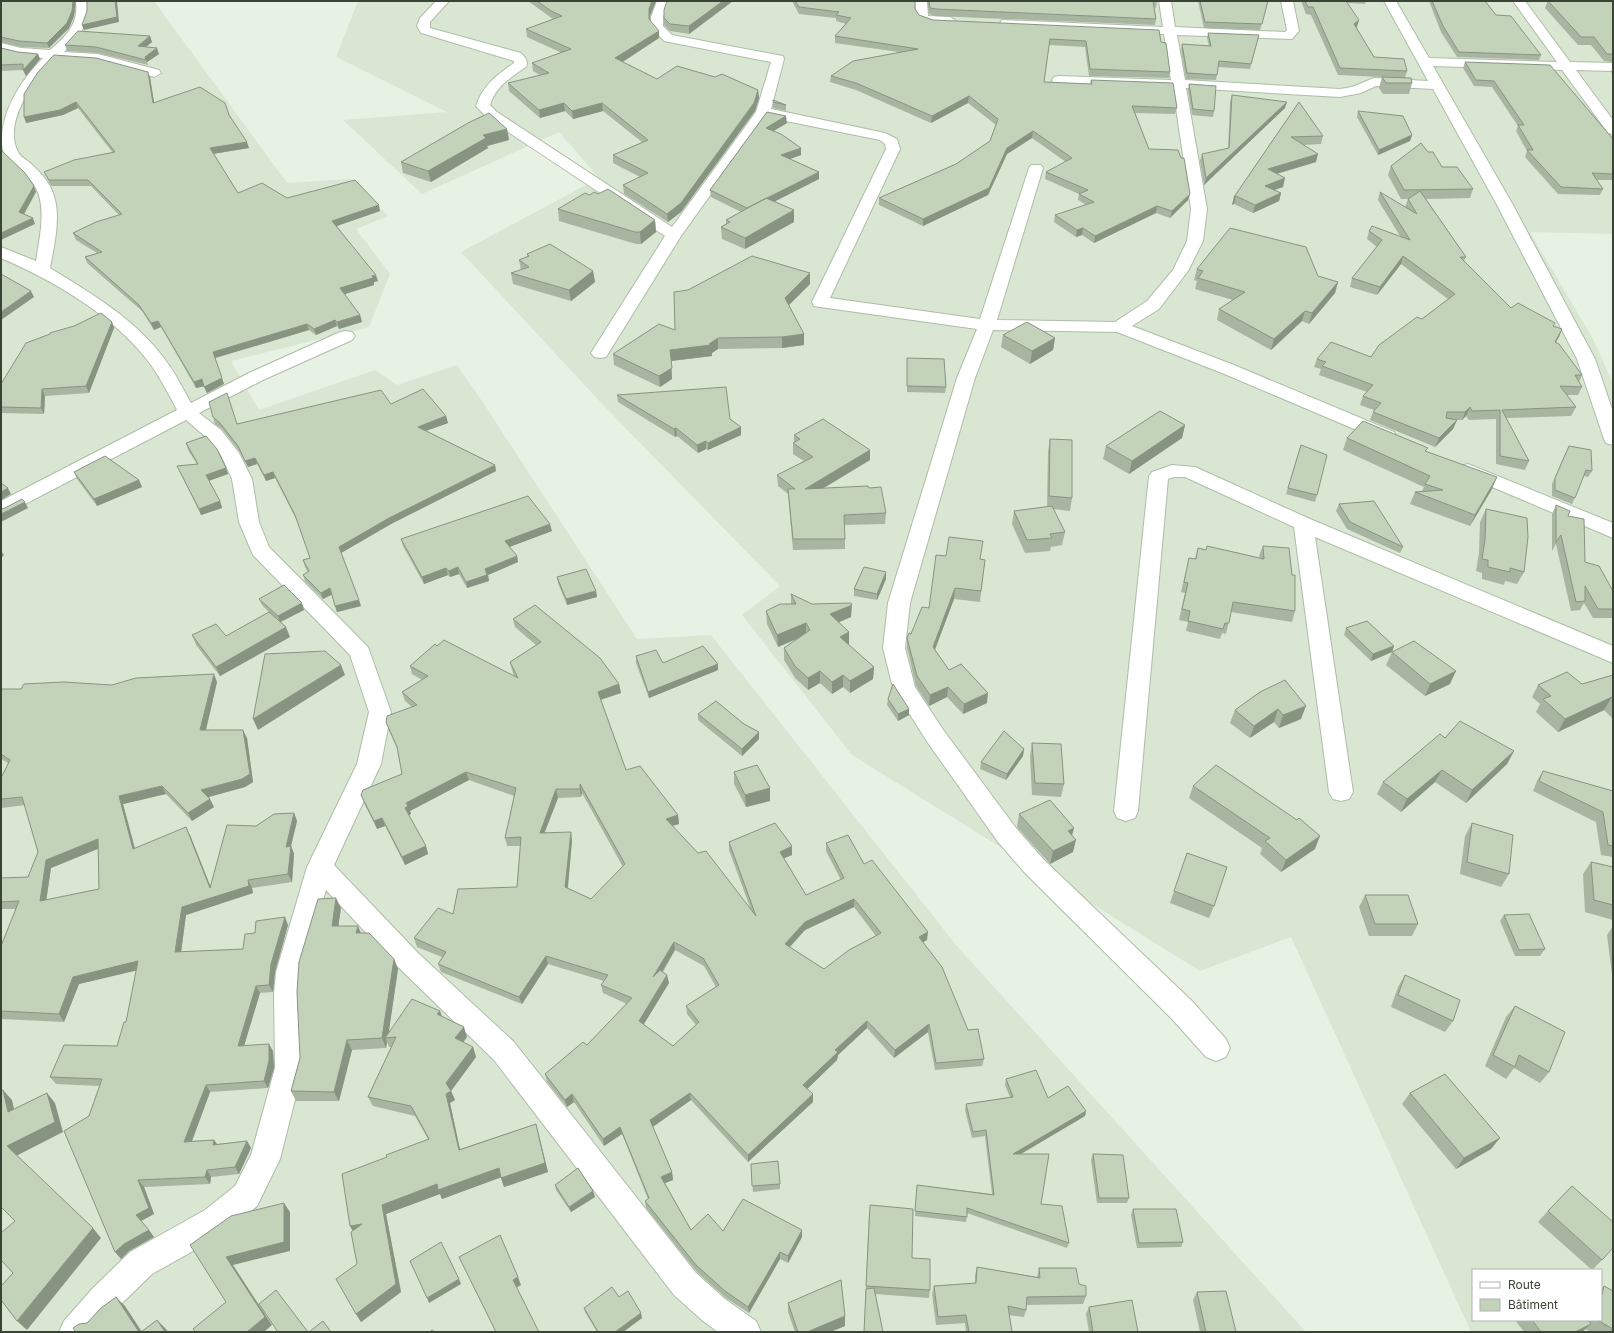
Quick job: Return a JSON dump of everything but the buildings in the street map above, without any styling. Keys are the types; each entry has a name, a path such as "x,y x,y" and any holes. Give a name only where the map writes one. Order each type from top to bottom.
{"street":[{"path":"42,270 50,216 48,205 42,185 35,176 6,156 7,132 18,96 52,54 69,39 78,28 83,18 84,9 82,1"},
{"path":"443,1 424,21 422,26 425,30 516,56 520,59 521,64 502,78 485,98 483,106 492,115 674,235"},
{"path":"600,353 674,235 763,112 774,78 778,58 668,38 657,27 657,17 663,1"},
{"path":"920,1 922,17 924,19 960,22"},
{"path":"1119,327 1153,305 1180,271 1195,241 1199,209 1165,1"},
{"path":"994,23 1288,36 1293,31 1287,1"},
{"path":"1390,1 1505,205 1586,359 1613,439"},
{"path":"1519,1 1613,130"},
{"path":"1,48 21,52 98,58 154,73"},
{"path":"1425,62 1613,67"},
{"path":"1059,80 1179,84 1340,93 1356,90 1374,82 1437,85"},
{"path":"763,112 885,137 892,142 893,149 820,302 987,325 1119,327 1228,369 1402,442"},
{"path":"1036,168 987,325 966,378 898,603 894,648 904,688 936,737 1007,836 1034,866 1182,1010 1216,1048"},
{"path":"1,252 42,270 99,306 131,332 159,363 188,413 214,434 230,453 242,480 249,522 260,550 360,652 380,712 368,764 320,867 290,972 287,994 288,1068 266,1159 246,1196 216,1221 141,1263 103,1300 75,1332"},
{"path":"1,509 257,376 346,336"},
{"path":"1453,464 1613,531"},
{"path":"1126,811 1159,476 1172,471 1188,471 1303,524 1613,655"},
{"path":"1303,524 1341,792"},
{"path":"320,867 409,961 504,1051 685,1284 714,1310 745,1332"}],"shaded area":[{"path":"1,1 154,1 287,183 350,179 388,216 356,229 390,274 369,327 231,361 259,410 375,370 397,385 457,365 637,639 711,635 956,945 1306,1332 1,1332"},
{"path":"358,1 1613,1 1613,234 1530,232 1593,339 1613,383 1613,1332 1471,1332 1291,937 1200,971 852,755 742,615 780,586 604,406 461,252 599,178 559,132 422,194 343,120 447,112 336,57"}]}
